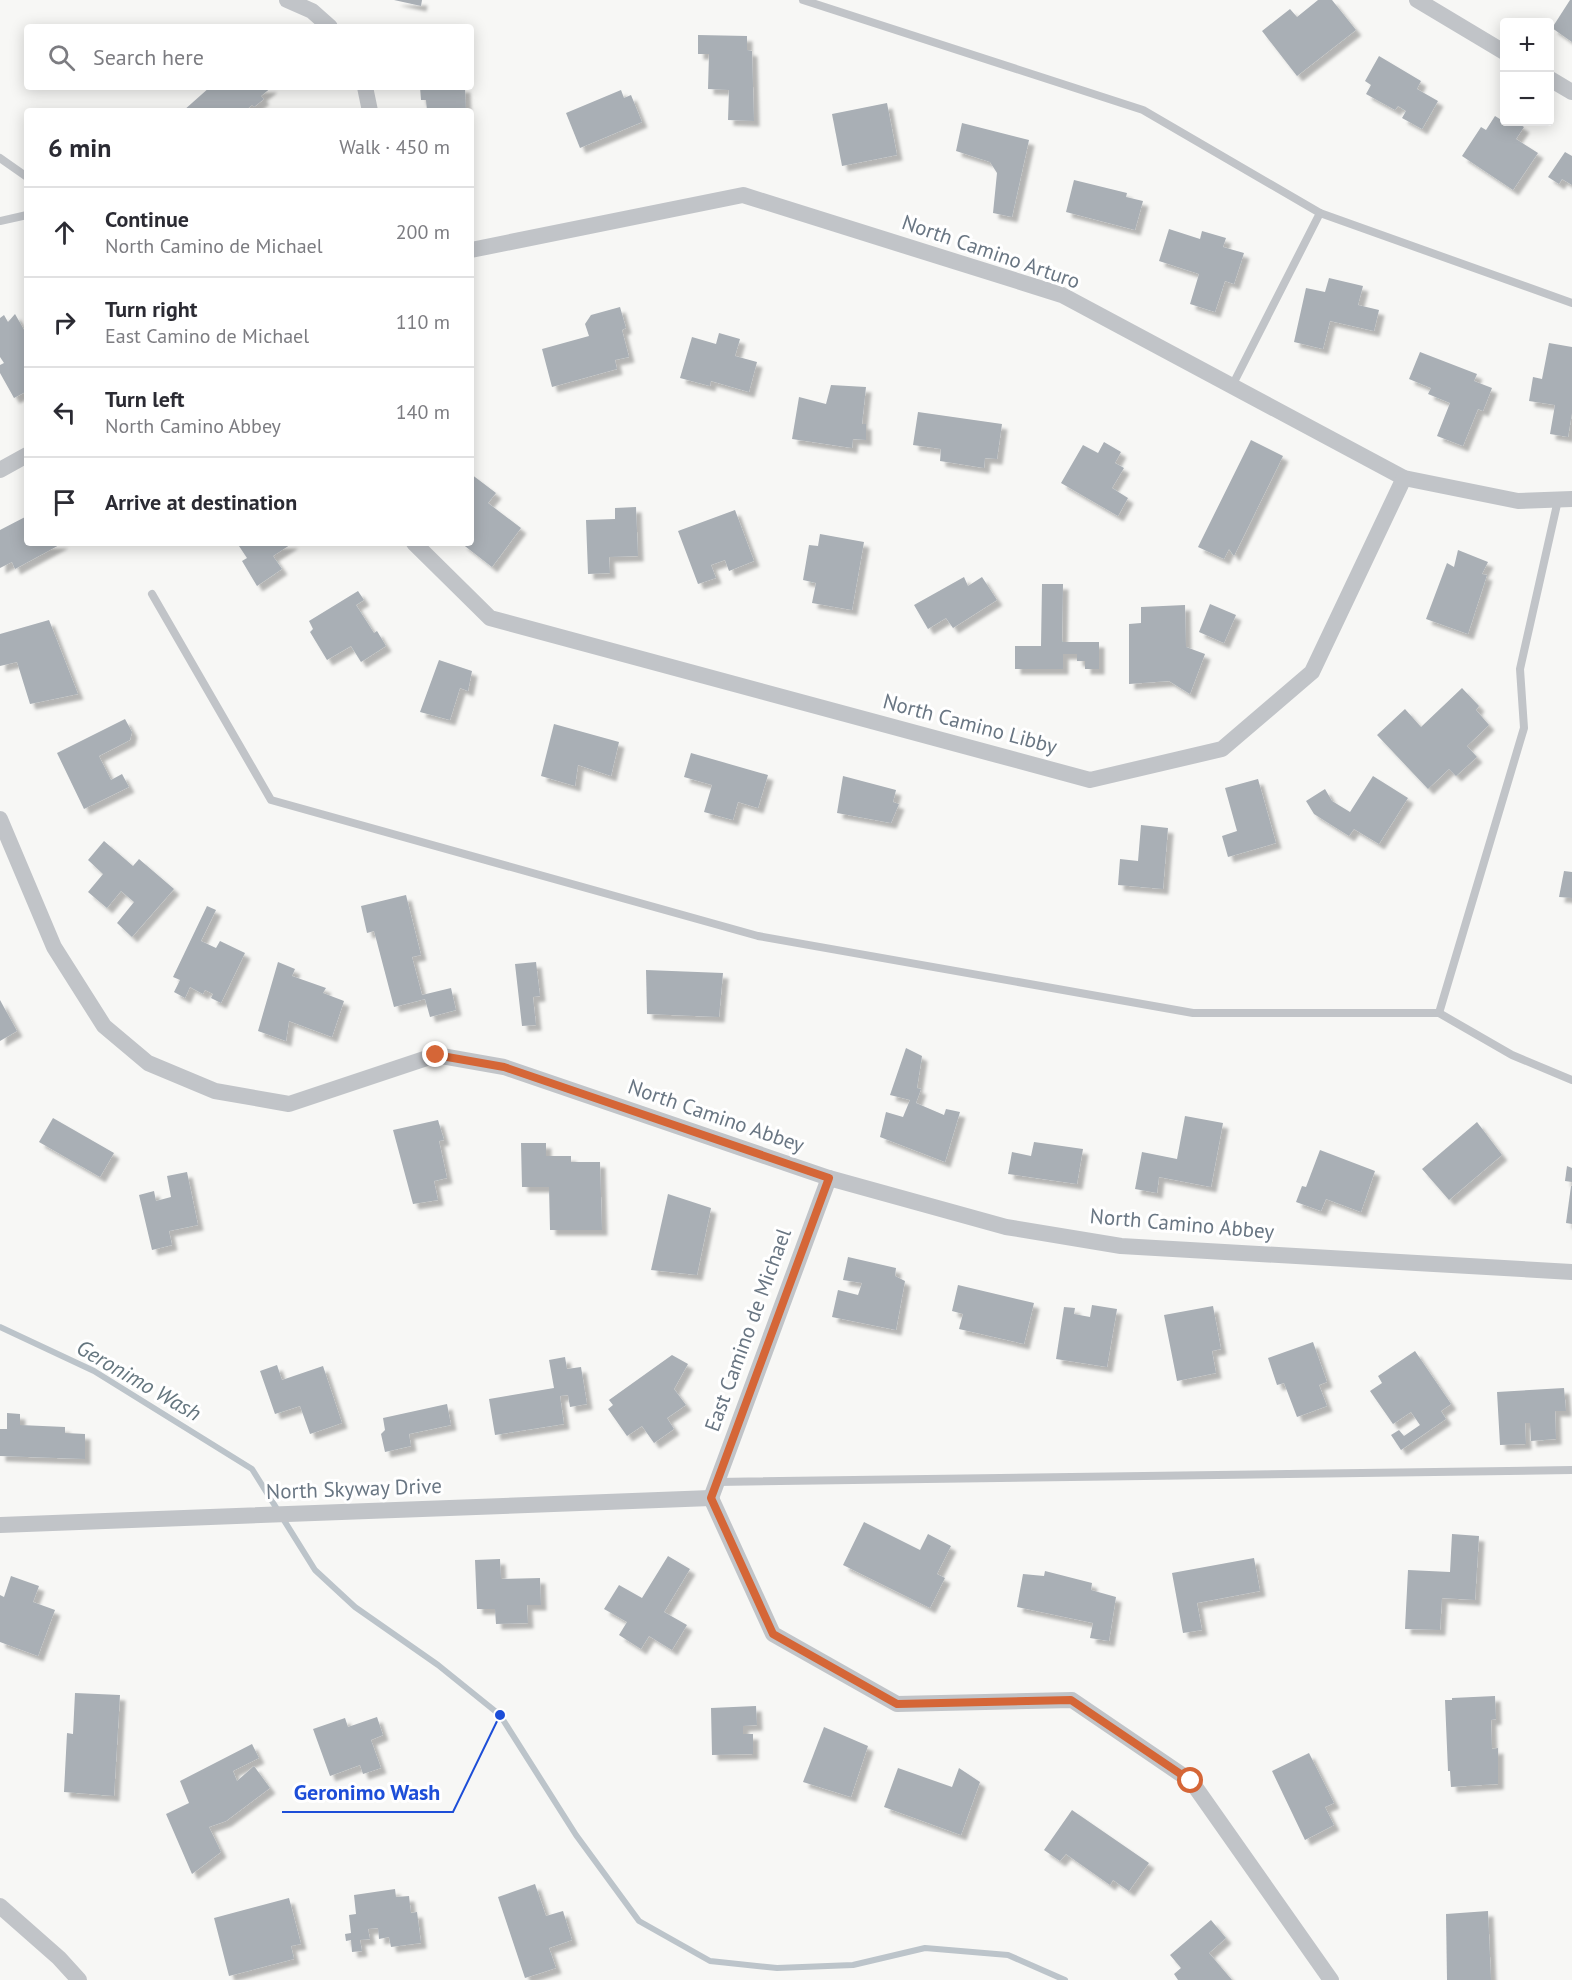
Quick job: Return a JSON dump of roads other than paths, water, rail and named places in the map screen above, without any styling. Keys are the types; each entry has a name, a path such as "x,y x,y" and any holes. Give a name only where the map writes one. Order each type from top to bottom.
{"street":[{"path":"287,0 312,11 327,24"},
{"path":"1417,0 1500,50"},
{"path":"1554,81 1572,92"},
{"path":"366,90 369,108"},
{"name":"North Camino Arturo","path":"474,249 743,195 1062,295 1404,478 1518,501 1565,500"},
{"path":"0,470 24,457"},
{"name":"North Camino Libby","path":"417,546 490,618 1090,780 1222,749 1312,672 1404,478"},
{"name":"North Camino Abbey","path":"0,819 54,947 104,1026 148,1063 215,1092 289,1104 436,1055 504,1067 829,1178 1006,1227 1121,1246 1572,1272"},
{"name":"East Camino de Michael","path":"713,1490 829,1178"},
{"path":"713,1490 773,1634 897,1704 1071,1700 1191,1781 1331,1980"},
{"name":"North Skyway Drive","path":"0,1524 713,1490"},
{"path":"0,1906 59,1958 79,1980"}],"lane":[{"path":"803,0 1143,110 1320,213 1572,303"},
{"path":"0,158 24,175"},
{"path":"1232,386 1320,213"},
{"path":"0,221 24,216"},
{"path":"1439,1013 1524,728 1520,669 1565,500"},
{"path":"152,594 271,800 758,936 1193,1013 1439,1013 1512,1055 1572,1080"},
{"path":"713,1490 1572,1470"}],"waterway":[{"name":"Geronimo Wash","path":"0,1327 94,1371 252,1469 315,1570 355,1607 438,1665 500,1715 576,1835 639,1921 710,1961 777,1968 853,1965 925,1948 1008,1955 1065,1980"}],"place":[{"name":"Geronimo Wash","path":"500,1715"}]}
